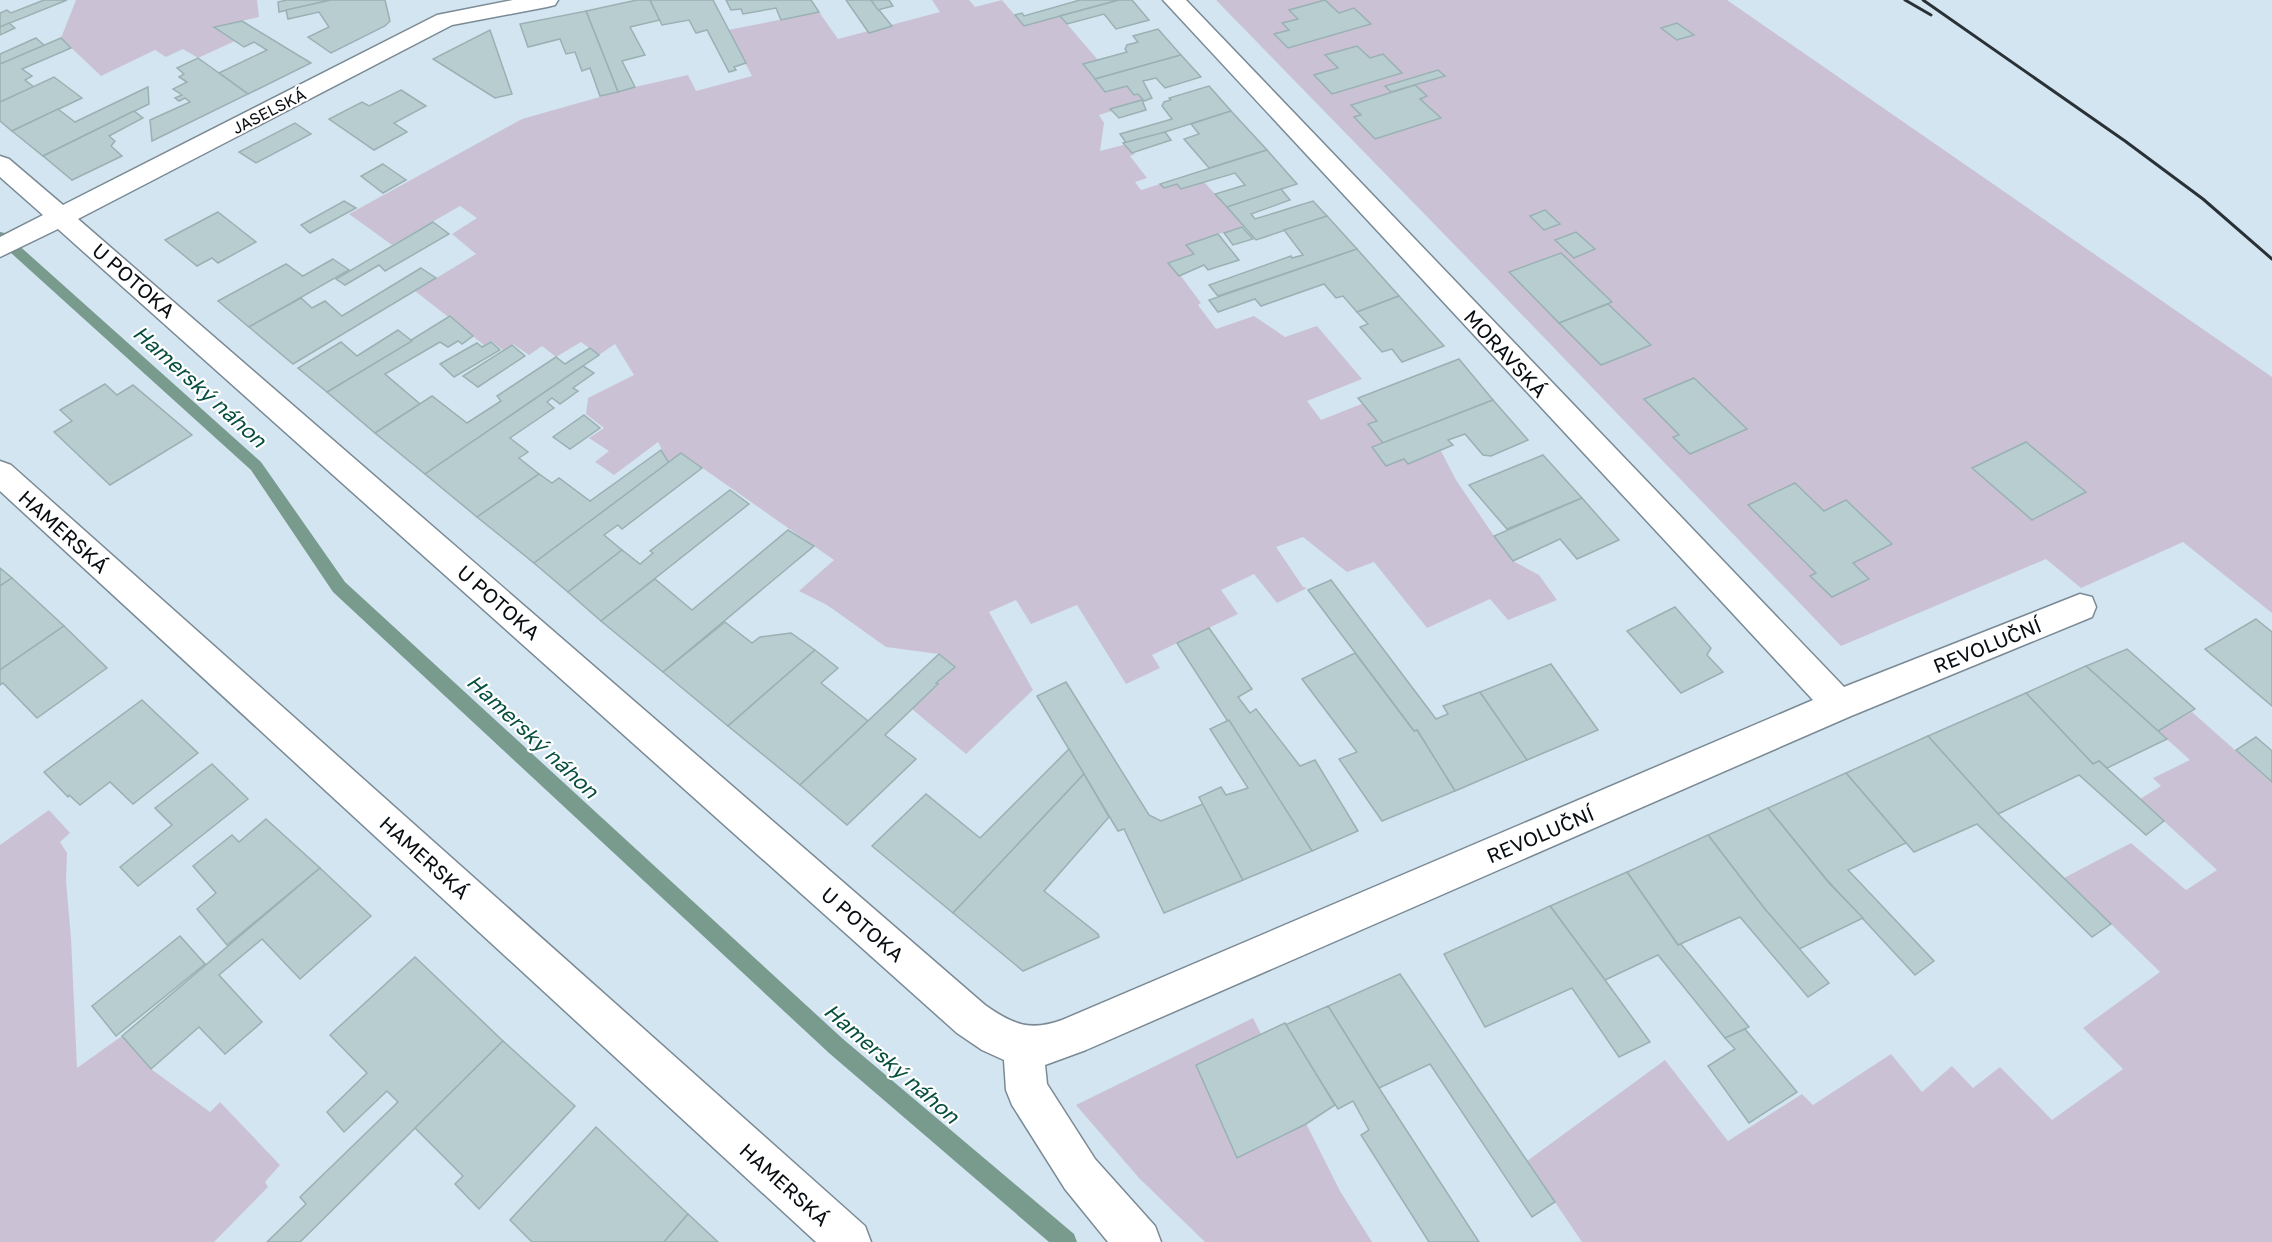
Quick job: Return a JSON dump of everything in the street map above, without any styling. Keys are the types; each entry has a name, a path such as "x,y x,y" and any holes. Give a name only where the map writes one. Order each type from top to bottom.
{"street":[{"name":"JASELSKÁ","path":"0,248 51,223 442,10 547,0"},
{"name":"MORAVSKÁ","path":"1174,0 1839,705"},
{"name":"U POTOKA","path":"0,164 51,223 971,1019 1010,1042"},
{"name":"HAMERSKÁ","path":"0,473 849,1242"},
{"name":"REVOLUČNÍ","path":"1010,1042 1044,1046 1072,1036 1839,705 2080,607"},
{"path":"1010,1042 1027,1090 1080,1174 1139,1242"}],"shaded area":[{"path":"76,0 257,0 259,17 214,27 235,41 198,58 183,49 166,57 155,50 101,76 61,38"},
{"path":"932,0 969,0 975,7 1002,0 1024,26 1060,16 1098,60 1083,65 1105,92 1127,86 1134,95 1138,94 1144,101 1099,115 1104,123 1100,151 1127,144 1135,154 1130,156 1147,178 1135,182 1141,190 1160,184 1164,188 1177,184 1204,182 1245,227 1218,234 1197,255 1172,264 1201,303 1198,305 1216,329 1254,316 1285,337 1317,326 1362,379 1307,401 1321,420 1364,403 1396,437 1372,447 1404,459 1408,464 1441,451 1456,480 1513,561 1539,575 1557,600 1508,620 1490,599 1427,628 1374,562 1347,572 1303,537 1276,547 1303,587 1307,588 1277,603 1254,574 1221,590 1238,614 1152,655 1160,668 1126,684 1077,605 1031,624 1016,600 989,612 1033,690 966,754 912,709 938,685 936,683 955,667 939,654 886,647 827,605 799,591 834,560 681,453 669,463 658,442 614,475 595,462 609,451 589,438 604,428 586,414 588,398 634,375 615,344 599,355 581,342 556,357 542,346 529,355 513,344 503,350 491,341 484,345 415,291 476,254 452,234 477,218 460,206 392,245 349,214 522,119 635,87 688,75 696,91 752,76 728,30 819,12 838,39 940,12"},
{"path":"1216,0 1727,0 2272,377 2272,613 2183,542 2081,588 2046,559 1841,646"},
{"path":"2192,712 2272,783 2272,1242 1582,1242 1527,1161 1665,1060 1728,1141 1802,1094 1813,1105 1891,1054 1922,1092 1952,1066 1973,1088 2000,1067 2052,1120 2123,1069 2083,1028 2160,972 2064,878 2131,843 2186,890 2217,870 2140,799 2161,786 2153,778 2190,760 2158,731"},
{"path":"49,810 70,833 60,842 67,853 66,881 77,1068 122,1036 151,1069 210,1112 220,1102 280,1165 265,1182 268,1187 214,1242 0,1242 0,845"},
{"path":"1253,1018 1340,1191 1372,1242 1205,1242 1139,1178 1076,1105"}],"building":[{"path":"44,0 67,0 0,27 0,13 7,10 11,13"},
{"path":"331,0 279,12 278,2"},
{"path":"331,0 385,0 390,21 385,26 331,53 308,37 329,27 319,12 288,19 286,10"},
{"path":"637,0 650,0 660,20 630,27 645,55 622,61 635,87 618,92 586,11"},
{"path":"650,0 713,0 746,63 734,67 736,70 729,72 707,30 696,33 689,20 662,25"},
{"path":"726,0 811,0 819,12 781,20 776,8 743,14 741,9 731,10"},
{"path":"846,0 871,0 892,26 869,33"},
{"path":"871,0 889,0 893,6 878,10"},
{"path":"1080,0 1119,0 1024,26 1015,15 1022,13 1024,16"},
{"path":"1119,0 1132,0 1149,20 1116,29 1104,14 1067,24 1060,16"},
{"path":"1325,0 1339,13 1354,8 1371,24 1288,48 1274,34 1289,30 1282,23 1298,19 1289,10"},
{"path":"586,11 618,92 600,96 590,68 582,71 575,52 566,54 560,39 528,47 520,24"},
{"path":"242,21 311,63 248,94 219,73 267,50 254,42 244,47 214,27"},
{"path":"9,23 15,28 0,35 0,27"},
{"path":"1677,23 1694,35 1677,40 1661,28"},
{"path":"1158,29 1181,55 1095,79 1083,64 1127,52 1125,49 1127,45 1138,42 1133,36"},
{"path":"490,30 512,94 495,98 433,59"},
{"path":"36,38 45,46 0,64 0,54"},
{"path":"61,38 71,48 22,69 32,76 25,80 34,87 0,102 0,64"},
{"path":"1357,46 1370,58 1383,54 1402,73 1332,94 1314,75 1338,68 1325,55"},
{"path":"1181,55 1201,77 1165,88 1156,78 1143,81 1152,98 1144,101 1138,94 1134,95 1127,86 1105,92 1095,79"},
{"path":"198,58 248,94 152,141 150,120 190,102 185,98 179,101 175,98 182,95 173,89 187,82 179,77 184,74 177,68"},
{"path":"1438,70 1445,76 1391,92 1385,86"},
{"path":"54,77 82,98 12,131 0,121 0,102"},
{"path":"1415,85 1427,96 1420,99 1441,118 1375,139 1354,117 1361,115 1351,105"},
{"path":"1209,86 1231,111 1127,144 1120,134 1172,119 1162,106 1164,102 1171,100 1169,98"},
{"path":"148,87 149,104 43,156 12,131 58,109 75,122"},
{"path":"401,90 426,106 394,123 407,132 374,150 329,119 362,102 369,106"},
{"path":"1142,100 1146,110 1119,118 1110,109"},
{"path":"134,111 143,118 109,136 115,141 111,146 122,156 72,180 43,156"},
{"path":"1231,111 1267,150 1209,168 1184,139 1199,134 1191,124"},
{"path":"295,123 311,134 256,163 239,152"},
{"path":"1165,132 1171,140 1132,153 1123,143"},
{"path":"1267,150 1297,184 1227,207 1215,194 1245,185 1235,173 1181,189 1177,184 1164,188 1160,184"},
{"path":"383,164 406,180 383,193 361,176"},
{"path":"1281,189 1290,200 1251,214 1255,219 1313,201 1327,216 1256,240 1227,207"},
{"path":"344,201 356,208 310,233 301,225"},
{"path":"1545,210 1560,224 1544,230 1530,216"},
{"path":"218,212 256,242 218,263 212,258 197,266 165,240"},
{"path":"1327,216 1357,249 1218,296 1209,285 1291,256 1292,258 1303,255 1284,230"},
{"path":"433,222 449,234 385,271 379,265 345,285 336,279"},
{"path":"1242,227 1253,239 1233,245 1224,233"},
{"path":"1576,232 1595,249 1574,258 1555,240"},
{"path":"1218,234 1239,260 1208,270 1204,265 1179,276 1168,263 1194,254 1186,245"},
{"path":"1357,249 1399,296 1357,312 1343,296 1336,298 1324,284 1261,306 1255,299 1218,312 1209,300"},
{"path":"1561,253 1612,302 1559,323 1509,272"},
{"path":"333,259 349,270 249,327 218,301 286,264 303,276"},
{"path":"421,268 436,278 293,364 249,327 301,298 312,308 325,301 342,316"},
{"path":"1399,296 1444,346 1402,362 1392,349 1382,352 1360,327 1368,324 1357,312"},
{"path":"1608,304 1651,345 1601,365 1559,323"},
{"path":"450,316 473,336 462,344 458,341 448,347 440,342 385,374 420,404 375,433 327,392"},
{"path":"398,330 412,341 327,392 298,368 341,342 357,356"},
{"path":"491,342 500,350 454,377 440,364 477,343 482,347"},
{"path":"512,345 525,356 478,387 463,376"},
{"path":"590,348 599,355 425,474 375,433 432,396 467,423 501,401 497,396 556,357 565,364"},
{"path":"1459,359 1493,400 1383,443 1368,424 1377,421 1358,398"},
{"path":"583,366 594,373 573,388 578,391 560,404 552,398 547,402 554,408 510,438 528,452 519,458 539,474 477,517 425,474"},
{"path":"1694,378 1747,429 1690,454 1673,437 1679,435 1644,399"},
{"path":"105,384 117,395 133,385 192,435 110,485 54,432 72,421 60,410"},
{"path":"1493,400 1528,440 1491,456 1483,455 1465,434 1448,440 1453,445 1408,464 1404,459 1386,466 1372,447"},
{"path":"584,415 600,428 570,449 553,437"},
{"path":"2026,442 2086,492 2032,520 1972,468"},
{"path":"661,450 669,463 534,563 477,517 539,474 552,483 559,478 590,501"},
{"path":"681,453 702,468 622,529 618,525 604,535 622,550 568,592 534,563"},
{"path":"1543,455 1582,498 1507,529 1469,485"},
{"path":"1795,483 1824,511 1846,500 1892,544 1853,563 1869,579 1832,597 1810,576 1816,573 1748,505"},
{"path":"730,490 749,504 601,621 568,592 622,550 640,564 653,553 650,551"},
{"path":"1582,498 1619,540 1577,559 1560,539 1513,561 1494,536"},
{"path":"788,530 814,546 663,672 601,621 655,579 692,610"},
{"path":"0,568 12,578 0,586"},
{"path":"12,578 64,626 0,670 0,586"},
{"path":"1331,580 1436,719 1448,714 1443,706 1480,692 1527,760 1455,791 1417,730 1414,731 1308,590"},
{"path":"1675,607 1711,648 1707,655 1723,672 1681,693 1627,631"},
{"path":"2256,619 2272,632 2272,706 2205,649"},
{"path":"725,622 752,643 760,637 791,633 815,650 728,726 663,672"},
{"path":"64,626 107,668 37,718 3,683 0,685 0,670"},
{"path":"1209,628 1252,689 1238,697 1250,713 1256,709 1300,766 1315,760 1358,831 1312,851 1177,643"},
{"path":"2127,649 2195,709 2158,731 2086,666"},
{"path":"815,650 838,668 821,683 868,721 800,785 728,726"},
{"path":"1355,653 1414,731 1417,730 1455,791 1382,821 1339,759 1357,752 1302,679"},
{"path":"939,654 955,667 885,735 916,759 847,825 800,785"},
{"path":"1551,664 1598,730 1527,760 1480,692"},
{"path":"2086,666 2167,739 2107,768 2099,761 2093,764 2026,693"},
{"path":"1066,682 1149,815 1161,821 1203,804 1243,880 1164,913 1124,829 1118,831 1037,696"},
{"path":"2026,693 2093,764 2099,761 2164,821 2146,835 2079,775 1998,814 1928,736"},
{"path":"142,700 198,753 133,804 110,782 80,805 69,795 68,797 44,772"},
{"path":"1229,720 1312,851 1243,880 1199,797 1221,787 1226,795 1248,788 1210,729"},
{"path":"1928,736 1998,814 2111,924 2092,937 1977,824 1914,852 1846,773"},
{"path":"2256,737 2272,751 2272,782 2236,750"},
{"path":"1069,749 1084,774 953,913 872,846 926,794 980,838"},
{"path":"212,764 248,799 138,886 120,867 172,825 155,808"},
{"path":"1846,773 1906,843 1848,870 1934,961 1915,975 1827,880 1768,808"},
{"path":"1084,774 1109,817 1044,891 1099,937 1023,971 953,913"},
{"path":"1768,808 1829,883 1863,918 1799,949 1708,835"},
{"path":"266,819 320,868 227,945 197,909 216,893 193,866 232,835 239,842"},
{"path":"1708,835 1764,908 1829,983 1808,997 1740,917 1678,945 1627,872"},
{"path":"320,868 371,916 300,979 262,939 219,975 262,1022 225,1054 199,1027 151,1069 122,1036"},
{"path":"1627,872 1678,945 1681,944 1749,1027 1725,1038 1658,955 1605,980 1550,906"},
{"path":"1550,906 1650,1042 1619,1057 1572,988 1485,1027 1444,954"},
{"path":"180,936 205,964 116,1036 92,1006"},
{"path":"415,957 503,1041 300,1242 267,1242 306,1204 300,1197 398,1102 387,1091 344,1132 327,1112 367,1073 330,1035"},
{"path":"1400,974 1555,1202 1532,1217 1430,1064 1379,1088 1328,1006"},
{"path":"1328,1006 1479,1242 1429,1242 1361,1135 1369,1130 1353,1101 1338,1109 1285,1025"},
{"path":"1285,1023 1335,1105 1306,1124 1237,1158 1196,1065"},
{"path":"1745,1029 1797,1092 1749,1123 1708,1066 1735,1049 1725,1038"},
{"path":"503,1041 575,1106 479,1209 455,1184 463,1176 415,1128"},
{"path":"596,1127 688,1214 664,1242 532,1242 510,1220"},
{"path":"688,1214 718,1242 664,1242"}],"waterway":[{"name":"Hamerský náhon","path":"0,236 256,466 339,587 836,1046 1066,1242"}],"railway":[{"path":"1905,0 1931,15"},
{"path":"1923,0 2125,141 2203,199 2272,259"}]}
